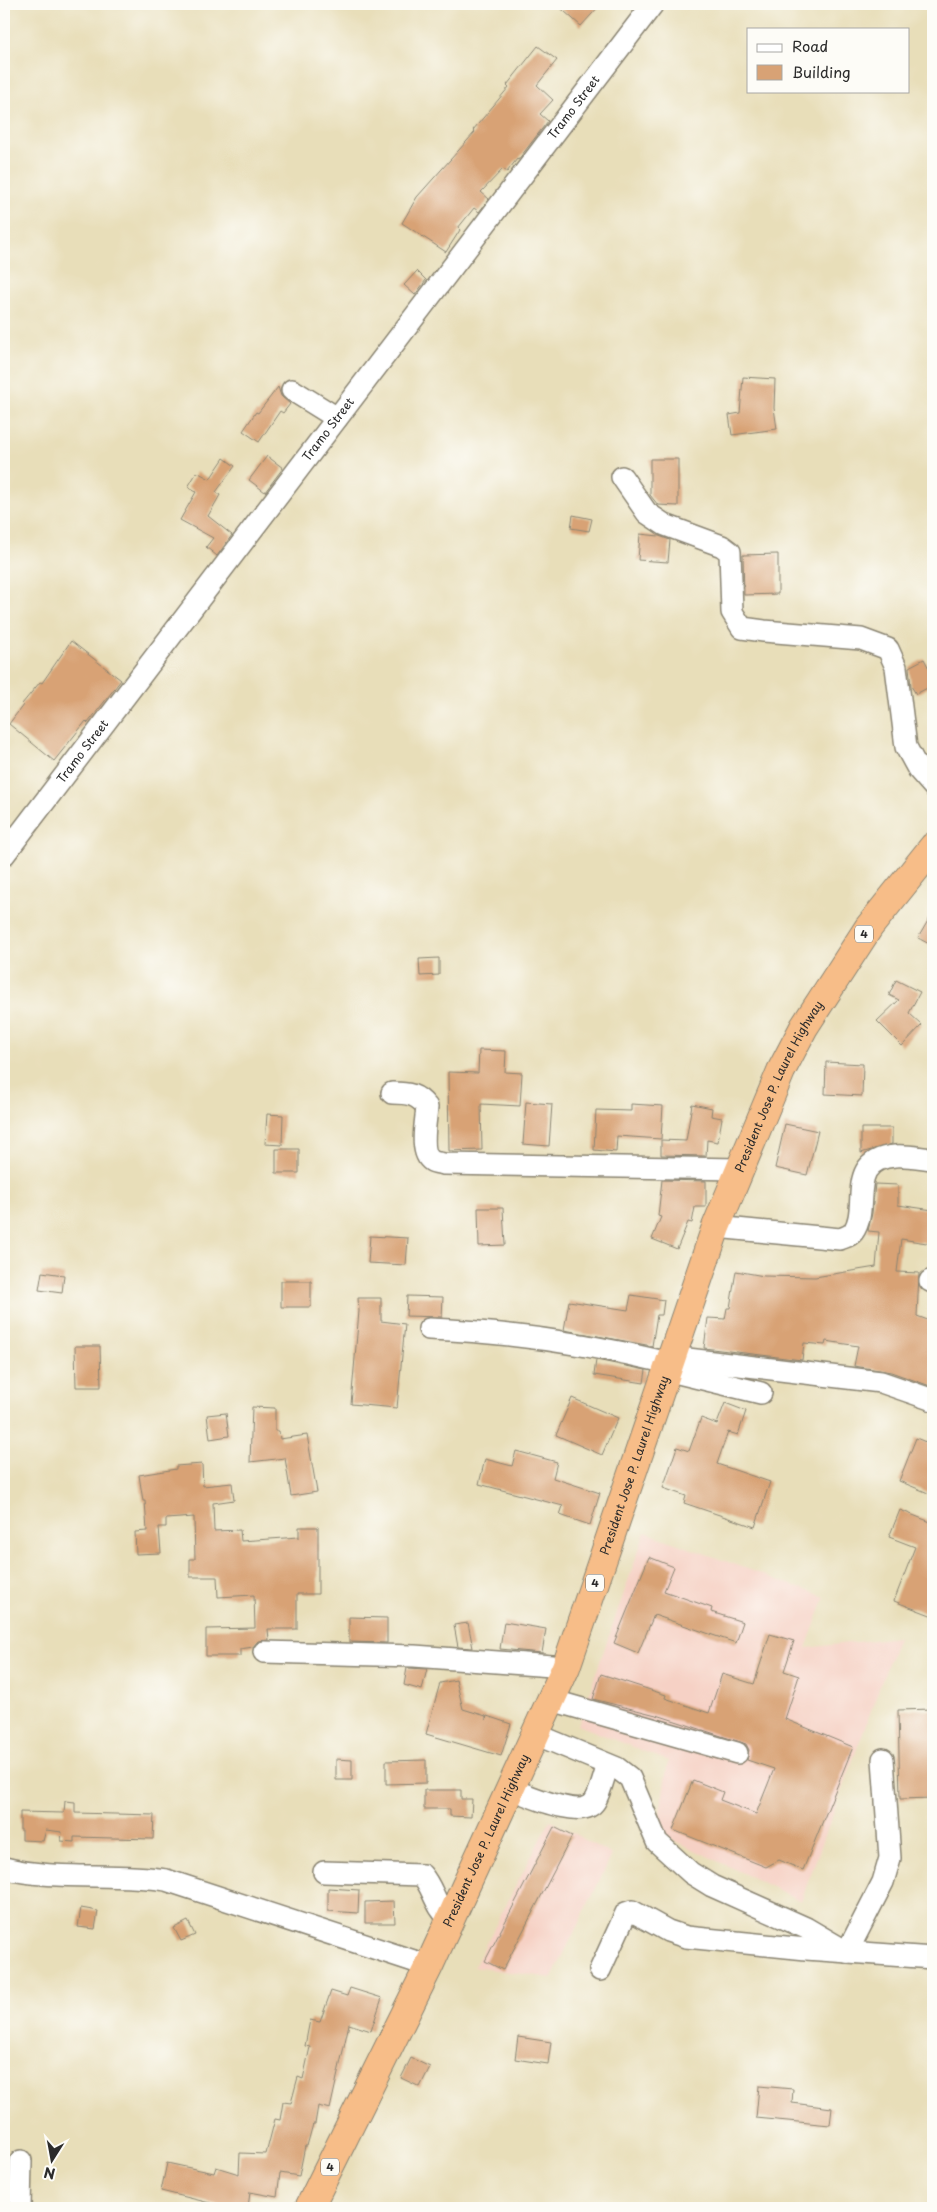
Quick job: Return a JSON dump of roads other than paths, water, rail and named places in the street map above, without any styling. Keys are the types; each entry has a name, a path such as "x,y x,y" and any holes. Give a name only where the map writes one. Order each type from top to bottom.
{"highway":[{"name":"President Jose P. Laurel Highway","path":"309,2208 429,1966 566,1667 716,1227 781,1071 804,1027 868,928 933,847"}],"street":[{"name":"Tramo Street","path":"4,855 654,4"},
{"path":"292,390 338,418"},
{"path":"622,477 648,513 665,525 722,546 730,552 732,612 742,628 861,639 888,649 896,667 906,747 918,769 933,786"},
{"path":"392,1093 407,1093 420,1098 427,1107 424,1145 427,1155 432,1161 444,1164 739,1168"},
{"path":"716,1227 840,1239 852,1234 858,1223 861,1187 866,1170 880,1160 895,1156 933,1159"},
{"path":"429,1329 533,1330 585,1345 669,1363 761,1393"},
{"path":"669,1363 882,1382 933,1400"},
{"path":"264,1652 414,1656 566,1667"},
{"path":"551,1700 737,1753"},
{"path":"535,1734 617,1768 630,1778 657,1842 691,1873 712,1886 806,1928 847,1952"},
{"path":"847,1952 883,1882 890,1858 884,1759"},
{"path":"511,1789 570,1809 584,1809 594,1803 608,1765"},
{"path":"4,1868 26,1872 140,1876 166,1880 429,1966"},
{"path":"324,1872 409,1873 422,1875 428,1883 441,1912 450,1919"},
{"path":"600,1970 626,1913 632,1911 668,1931 686,1937 933,1958"},
{"path":"20,2208 21,2161"}]}
